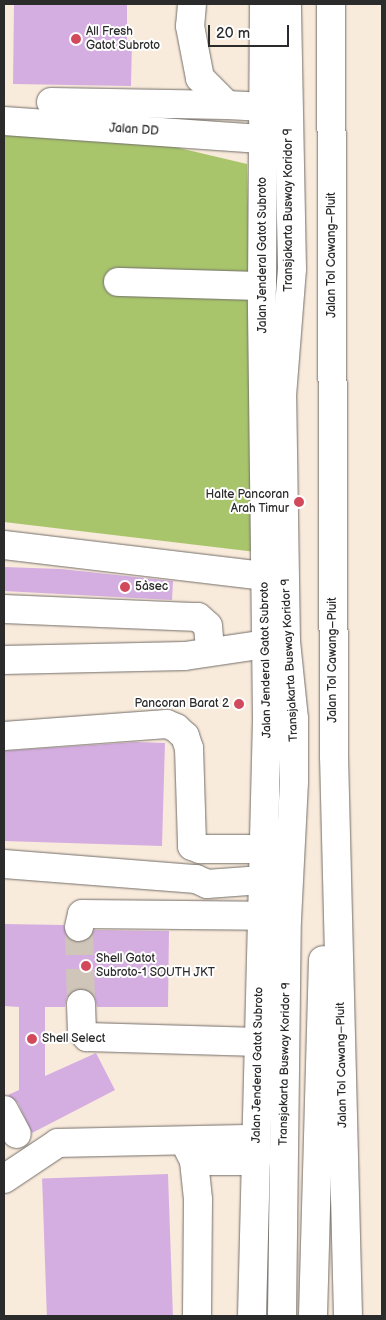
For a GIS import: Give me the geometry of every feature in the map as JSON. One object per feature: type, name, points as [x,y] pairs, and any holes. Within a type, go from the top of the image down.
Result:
[{"type":"main road","points":[[192,4],[190,26],[200,78],[228,105]]},
{"type":"main road","name":"Jalan Jenderal Gatot Subroto","points":[[252,1316],[259,1042],[260,916],[253,880],[264,849],[266,644],[262,286],[265,107],[264,4]]},
{"type":"main road","name":"Transjakarta Busway Koridor 9","points":[[282,1316],[287,920],[294,781],[294,719],[286,642],[282,396],[292,269],[287,4]]},
{"type":"main road","name":"Jalan Tol Cawang–Pluit","points":[[331,4],[334,756],[348,1316]]},
{"type":"main road","points":[[52,102],[265,107]]},
{"type":"main road","name":"Jalan DD","points":[[4,121],[264,139]]},
{"type":"main road","points":[[118,282],[262,286]]},
{"type":"main road","points":[[4,545],[265,576]]},
{"type":"main road","points":[[4,609],[198,617],[208,626],[210,651]]},
{"type":"main road","points":[[4,660],[184,656],[266,644]]},
{"type":"main road","points":[[4,736],[172,726],[185,736],[189,748],[192,846],[200,849],[264,849]]},
{"type":"main road","points":[[313,1316],[320,1016],[334,756]]},
{"type":"main road","points":[[4,864],[196,879],[220,875],[253,880]]},
{"type":"main road","points":[[79,927],[82,914],[260,916]]},
{"type":"main road","points":[[81,1004],[82,1031],[87,1037],[259,1042]]},
{"type":"main road","points":[[4,1110],[17,1134]]},
{"type":"main road","points":[[4,1179],[58,1143],[189,1151],[256,1150]]},
{"type":"main road","points":[[189,1151],[198,1200],[197,1316]]},
{"type":"green space","points":[[4,134],[175,147],[247,164],[256,552],[4,522]]},
{"type":"building","points":[[14,4],[127,4],[127,40],[132,40],[131,86],[13,84]]},
{"type":"building","points":[[4,567],[61,569],[173,581],[172,600],[4,591]]},
{"type":"building","points":[[135,742],[165,743],[162,846],[4,841],[4,751]]},
{"type":"building","name":"Shell Gatot Subroto-1 SOUTH JKT","points":[[4,924],[64,925],[68,938],[76,942],[90,938],[94,930],[169,931],[168,1007],[97,1007],[94,995],[81,988],[67,996],[65,1007],[45,1007],[45,1076],[96,1053],[115,1090],[32,1133],[18,1103],[8,1095],[19,1090],[19,1007],[4,1006]]},
{"type":"building","points":[[168,1174],[173,1316],[47,1316],[42,1178]]},
{"type":"tunnel","points":[[79,927],[81,1004]]},
{"type":"place","name":"All Fresh Gatot Subroto","points":[[76,39]]},
{"type":"place","name":"Halte Pancoran Arah Timur","points":[[299,502]]},
{"type":"place","name":"5àsec","points":[[125,587]]},
{"type":"place","name":"Pancoran Barat 2","points":[[239,704]]},
{"type":"place","name":"Shell Gatot Subroto-1 SOUTH JKT","points":[[86,966]]},
{"type":"place","name":"Shell Select","points":[[32,1039]]}]
